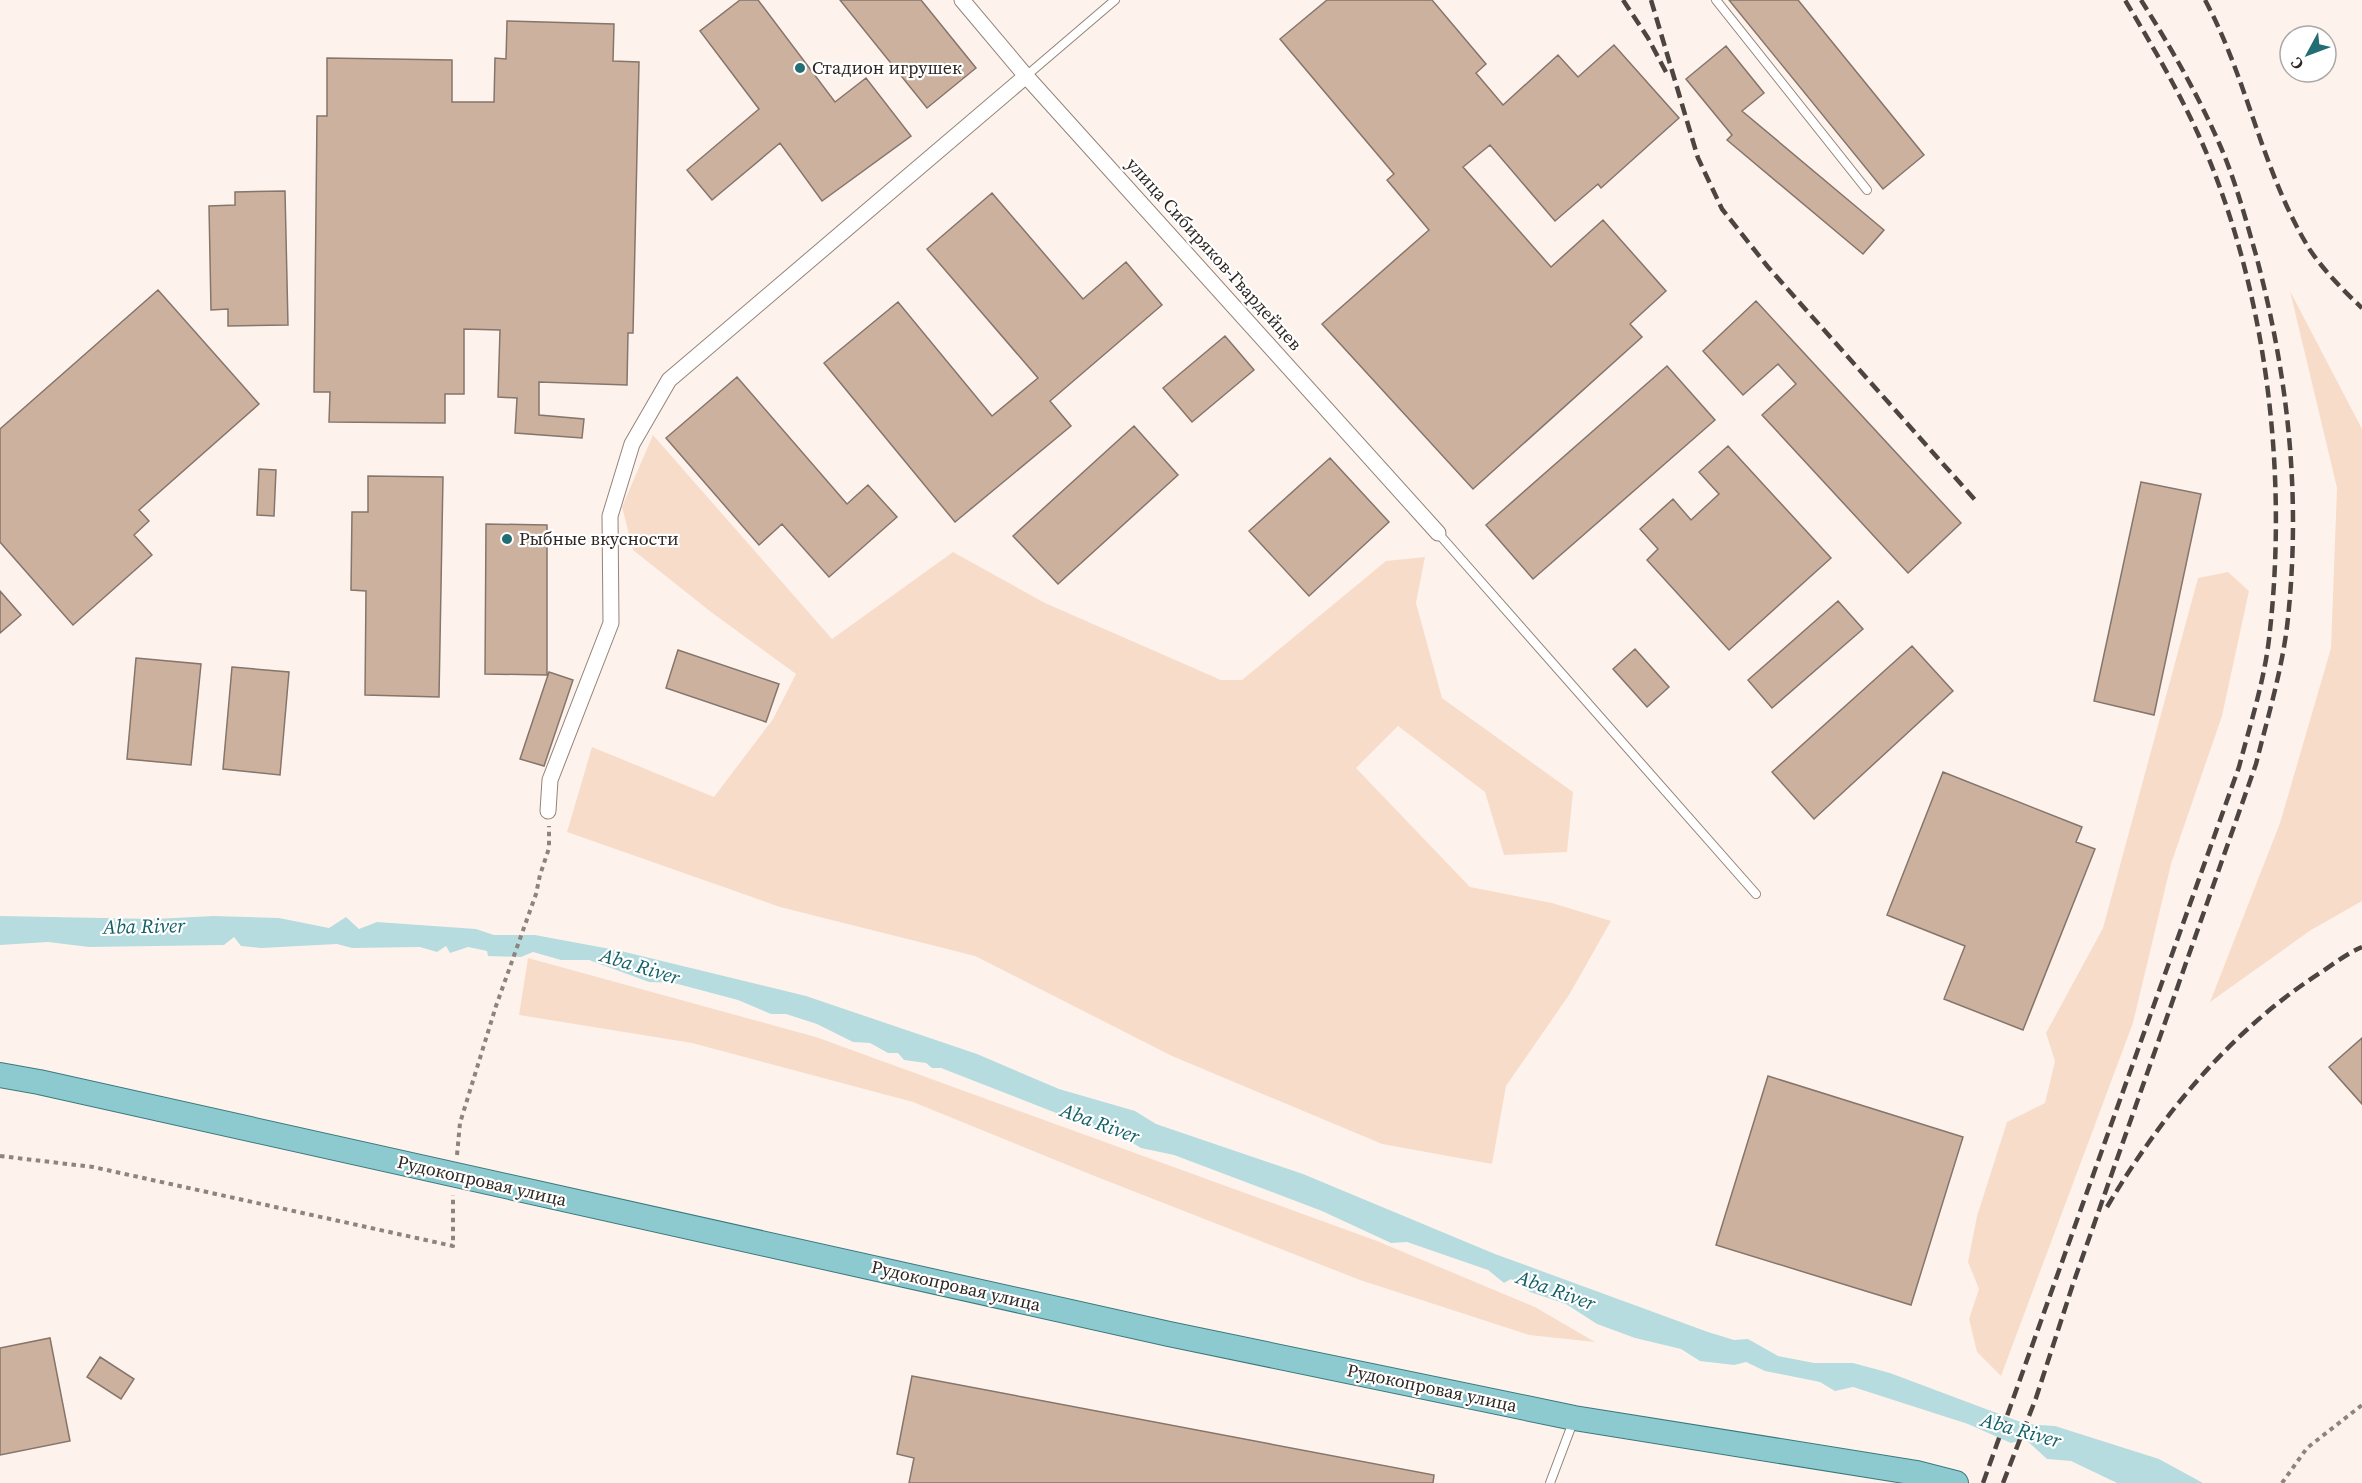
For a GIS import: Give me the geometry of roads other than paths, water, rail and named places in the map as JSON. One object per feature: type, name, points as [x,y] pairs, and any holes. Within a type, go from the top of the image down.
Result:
[{"type":"main road","name":"Рудокопровая улица","points":[[0,1075],[1169,1334],[1574,1418],[1917,1473],[1956,1483]]},
{"type":"street","name":"улица Сибиряков-Гвардейцев","points":[[962,0],[1026,76],[1438,533]]},
{"type":"street","points":[[548,811],[550,780],[611,623],[610,516],[632,444],[669,380],[1026,76]]},
{"type":"lane","points":[[1026,76],[1115,0]]},
{"type":"lane","points":[[1716,0],[1868,190]]},
{"type":"lane","points":[[1438,533],[1756,894]]},
{"type":"lane","points":[[1550,1483],[1574,1418]]},
{"type":"water","name":"Aba River","points":[[0,916],[155,919],[213,916],[279,918],[329,928],[346,917],[359,929],[377,922],[476,929],[494,935],[535,935],[621,951],[806,996],[977,1054],[1059,1089],[1135,1111],[1156,1124],[1303,1174],[1495,1254],[1708,1332],[1734,1340],[1748,1339],[1778,1356],[1814,1363],[1853,1363],[1890,1373],[2026,1424],[2055,1426],[2159,1459],[2203,1483],[2117,1483],[2071,1461],[2047,1459],[2025,1439],[2011,1443],[1968,1424],[1853,1387],[1835,1391],[1820,1382],[1765,1371],[1746,1362],[1734,1365],[1700,1361],[1681,1349],[1635,1338],[1597,1324],[1566,1304],[1530,1292],[1511,1279],[1504,1283],[1488,1270],[1407,1242],[1391,1243],[1322,1211],[1174,1155],[1141,1148],[1113,1131],[1097,1129],[941,1068],[932,1068],[926,1063],[904,1060],[898,1053],[888,1053],[870,1043],[853,1042],[817,1024],[786,1014],[771,1014],[738,1000],[674,983],[649,982],[589,960],[561,960],[533,952],[521,957],[488,956],[487,951],[468,947],[450,953],[446,946],[437,952],[420,947],[352,948],[337,944],[261,948],[241,946],[234,937],[224,945],[89,947],[48,942],[0,945]]},
{"type":"railway","points":[[1623,0],[1648,38],[1667,74]]},
{"type":"railway","points":[[1651,0],[1698,158],[1722,209],[1768,267],[1976,501]]},
{"type":"railway","points":[[1983,1483],[2239,767],[2260,687],[2269,639],[2276,523],[2274,464],[2270,405],[2250,288],[2235,232],[2207,154],[2175,87],[2125,0]]},
{"type":"railway","points":[[2003,1483],[2036,1398],[2073,1284],[2256,764],[2279,673],[2288,618],[2292,571],[2292,480],[2284,390],[2267,300],[2244,212],[2225,157],[2211,124],[2173,52],[2141,0]]},
{"type":"railway","points":[[2205,0],[2233,62],[2267,158],[2293,220],[2322,266],[2362,308]]},
{"type":"railway","points":[[2107,1207],[2151,1139],[2202,1076],[2229,1047],[2290,994],[2362,947]]},
{"type":"place","name":"Стадион игрушек","points":[[800,68]]},
{"type":"place","name":"Рыбные вкусности","points":[[507,539]]}]
